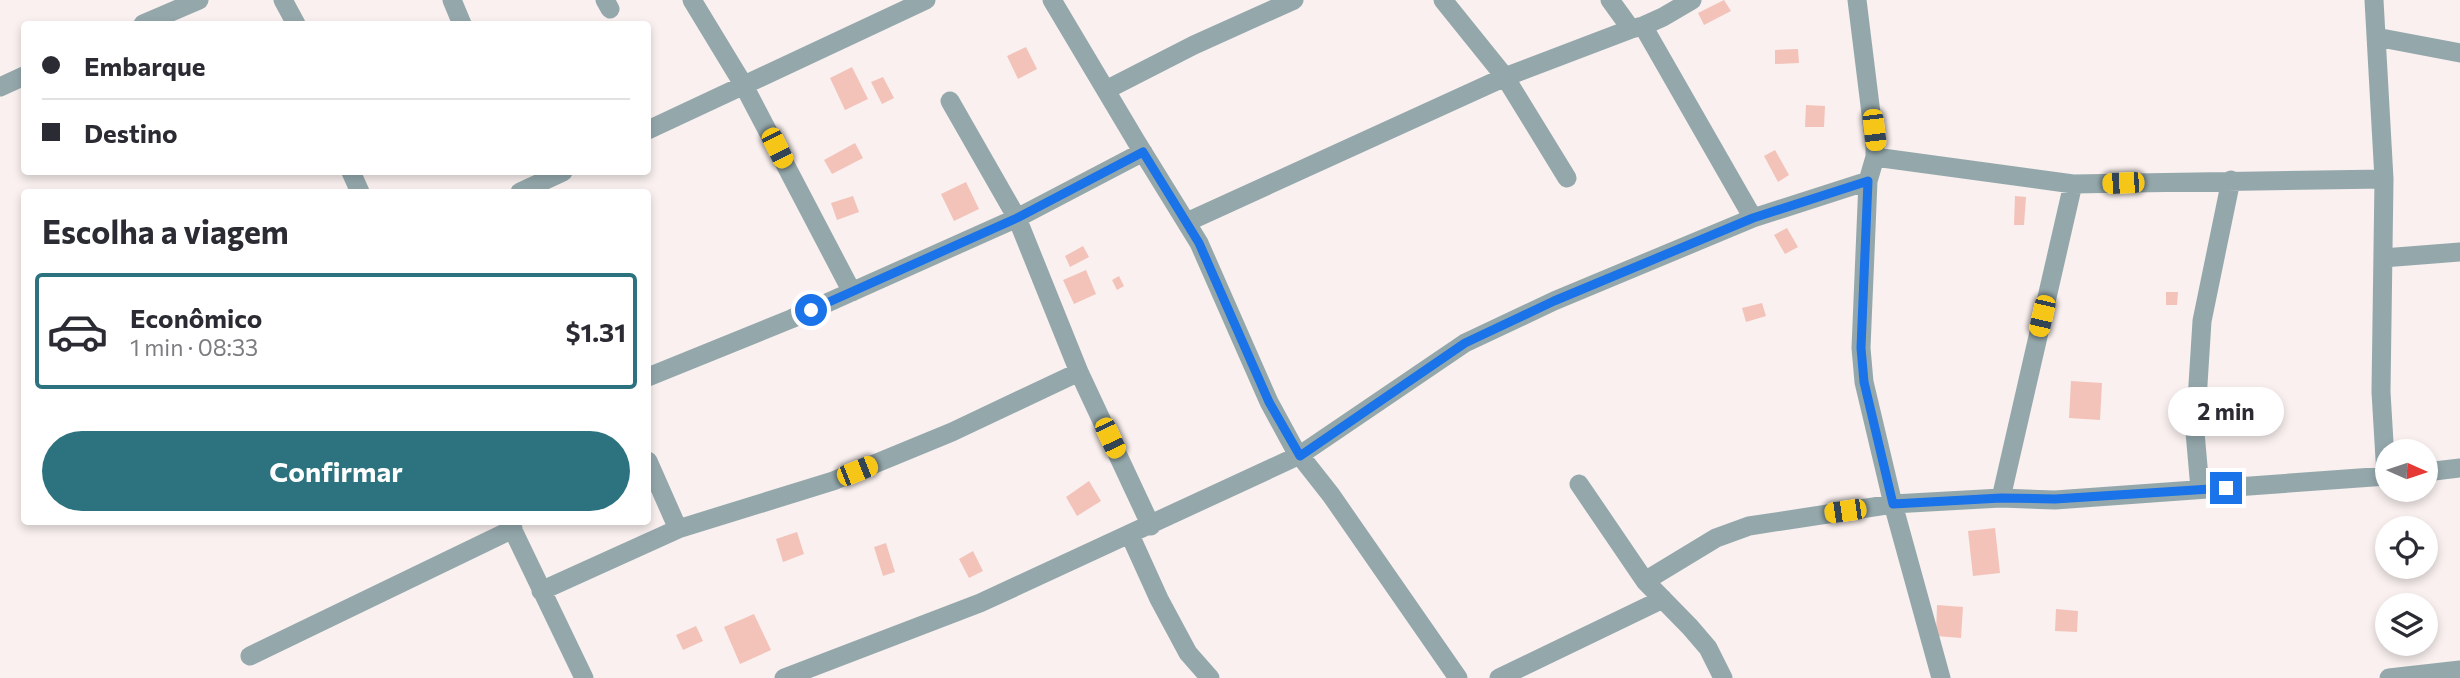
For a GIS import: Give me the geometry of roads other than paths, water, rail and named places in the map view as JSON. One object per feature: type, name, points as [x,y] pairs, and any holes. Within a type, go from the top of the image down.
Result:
[{"type":"street","points":[[150,21],[199,0]]},
{"type":"street","points":[[283,0],[294,21]]},
{"type":"street","points":[[452,0],[461,21]]},
{"type":"street","points":[[692,0],[743,84],[852,292]]},
{"type":"street","points":[[651,129],[926,0]]},
{"type":"street","points":[[1052,0],[1199,243],[1269,402],[1300,456],[1458,678]]},
{"type":"street","points":[[1106,90],[1194,45],[1294,0]]},
{"type":"street","points":[[1443,0],[1505,77],[1567,178]]},
{"type":"street","points":[[1610,0],[1637,28],[1753,218]]},
{"type":"street","points":[[1186,222],[1505,77],[1637,28],[1692,0]]},
{"type":"street","points":[[1857,0],[1875,157],[1868,181],[1861,348],[1864,382],[1893,504],[1941,678]]},
{"type":"street","points":[[2374,0],[2384,179],[2381,392],[2384,439]]},
{"type":"street","points":[[2375,37],[2460,53]]},
{"type":"street","points":[[0,87],[21,77]]},
{"type":"street","points":[[950,101],[1017,218],[1079,372],[1151,526]]},
{"type":"street","points":[[651,376],[852,292],[1017,218],[1143,152]]},
{"type":"street","points":[[1875,157],[2073,184],[2384,179]]},
{"type":"street","points":[[526,189],[557,175]]},
{"type":"street","points":[[2200,489],[2195,432],[2202,321],[2231,180]]},
{"type":"street","points":[[784,678],[980,603],[1300,456],[1465,343],[1554,301],[1753,218],[1868,181]]},
{"type":"street","points":[[2001,498],[2073,184]]},
{"type":"street","points":[[2383,258],[2460,252]]},
{"type":"street","points":[[541,591],[678,529],[833,481],[952,432],[1079,372]]},
{"type":"street","points":[[651,468],[678,529]]},
{"type":"street","points":[[2438,471],[2460,468]]},
{"type":"street","points":[[1645,581],[1716,538],[1749,526],[1893,504],[2001,498],[2055,499],[2375,477]]},
{"type":"street","points":[[1579,484],[1645,581],[1707,648],[1723,678]]},
{"type":"street","points":[[250,656],[511,525],[584,678]]},
{"type":"street","points":[[1130,535],[1159,599],[1188,653],[1210,678]]},
{"type":"street","points":[[1499,678],[1662,599]]},
{"type":"street","points":[[2389,678],[2460,670]]}]
